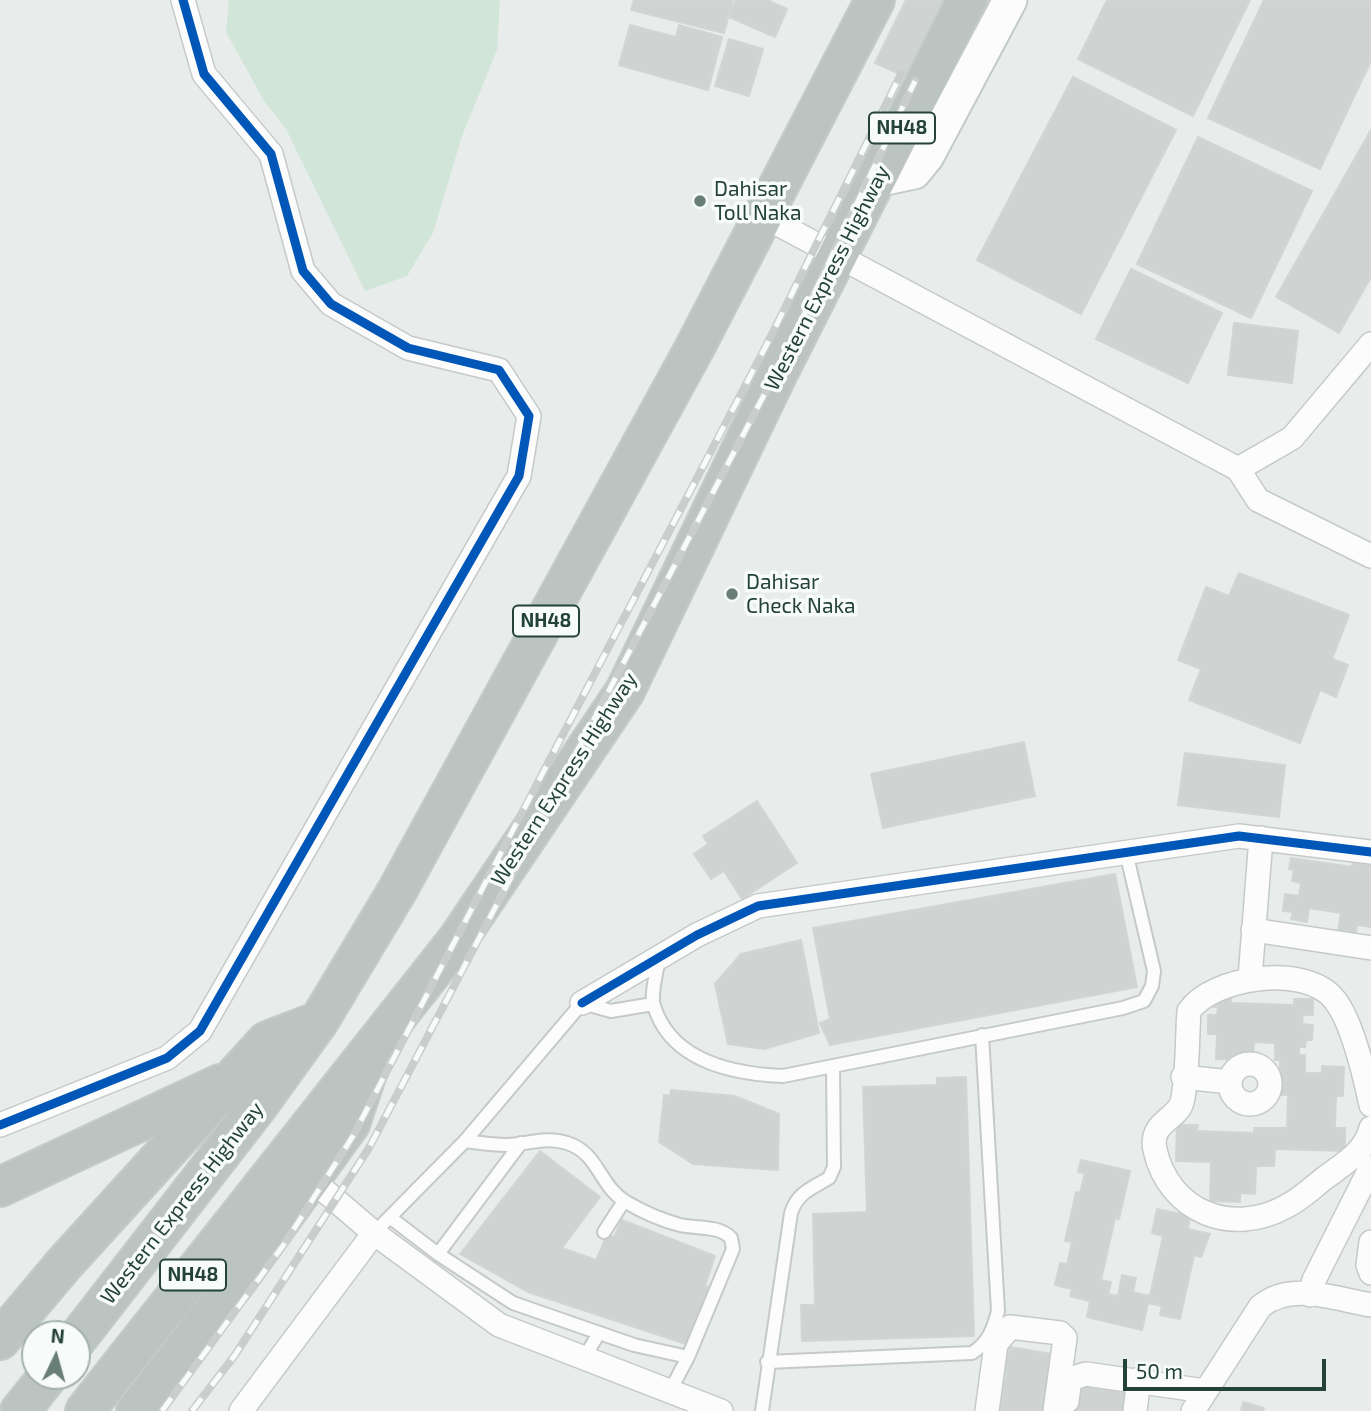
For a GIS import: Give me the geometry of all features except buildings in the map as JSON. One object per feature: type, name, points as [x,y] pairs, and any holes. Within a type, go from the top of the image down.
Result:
[{"type":"highway","name":"Western Express Highway","points":[[91,1321],[257,1107],[319,1021],[397,891],[694,349],[875,0]]},
{"type":"highway","name":"Western Express Highway","points":[[85,1411],[375,1048],[458,939],[625,691],[838,255],[967,0]]},
{"type":"highway","points":[[0,1340],[64,1264],[267,1041],[319,1021]]},
{"type":"highway","points":[[135,1411],[312,1180],[351,1124],[375,1048]]},
{"type":"highway","points":[[0,1187],[238,1075]]},
{"type":"highway","points":[[20,1411],[37,1390]]},
{"type":"street","points":[[0,1125],[167,1058],[200,1031],[519,476],[529,416],[499,370],[408,348],[331,304],[303,271],[271,154],[204,75],[183,0]]},
{"type":"street","points":[[876,180],[914,172],[927,156],[1010,0]]},
{"type":"street","points":[[763,216],[1238,469],[1258,499],[1371,556]]},
{"type":"street","points":[[1238,469],[1292,438],[1371,344]]},
{"type":"street","points":[[582,1003],[697,935],[758,906],[1239,836],[1371,852]]},
{"type":"street","points":[[1250,978],[1261,838]]},
{"type":"street","points":[[1253,930],[1371,948]]},
{"type":"street","points":[[1371,1105],[1360,1056],[1334,999],[1317,986],[1286,980],[1250,978],[1209,992],[1193,1005],[1189,1012],[1181,1104],[1155,1135],[1154,1148],[1166,1183],[1199,1212],[1247,1219],[1287,1206],[1358,1153],[1371,1128]]},
{"type":"street","points":[[1183,1077],[1230,1082]]},
{"type":"street","points":[[1310,1295],[1314,1280],[1371,1167]]},
{"type":"street","points":[[312,1180],[383,1226],[499,1325],[721,1411]]},
{"type":"street","points":[[241,1411],[383,1226]]},
{"type":"street","points":[[1371,1242],[1368,1265],[1371,1273]]},
{"type":"street","points":[[1193,1411],[1259,1307],[1272,1296],[1290,1291],[1371,1305]]},
{"type":"street","points":[[987,1411],[996,1344],[1010,1327],[1060,1333],[1065,1338],[1055,1411]]},
{"type":"street","points":[[1065,1411],[1069,1384],[1074,1376],[1096,1374],[1205,1391]]},
{"type":"street","points":[[1135,1411],[1139,1379]]},
{"type":"lane","points":[[659,958],[653,1004],[669,1035],[690,1054],[718,1065],[757,1075],[783,1076],[1143,1001],[1152,986],[1154,971],[1126,852]]},
{"type":"lane","points":[[653,1004],[611,1011],[582,1003],[465,1142],[383,1226],[438,1254],[513,1303],[634,1345],[688,1357]]},
{"type":"lane","points":[[768,1362],[972,1353],[984,1345],[993,1329],[998,1311],[982,1035]]},
{"type":"lane","points":[[761,1411],[795,1200],[805,1190],[829,1178],[834,1167],[833,1066]]},
{"type":"lane","points":[[465,1142],[521,1143],[557,1140],[587,1152],[602,1172],[608,1187],[624,1201],[655,1217],[682,1225],[720,1230],[731,1238],[733,1249],[688,1357],[670,1391]]},
{"type":"lane","points":[[438,1254],[521,1143]]},
{"type":"lane","points":[[604,1231],[624,1201]]},
{"type":"lane","points":[[584,1357],[599,1332]]},
{"type":"green space","points":[[229,0],[500,0],[497,50],[462,136],[433,233],[407,276],[365,291],[286,129],[264,101],[226,32]]},
{"type":"railway","points":[[162,1411],[285,1243],[353,1136],[766,346],[901,74]]},
{"type":"railway","points":[[192,1411],[235,1355],[369,1148],[785,355],[915,81]]},
{"type":"cycle path","points":[[0,1125],[167,1058],[200,1031],[519,476],[529,416],[499,370],[408,348],[331,304],[303,271],[271,154],[204,74],[183,0]]},
{"type":"cycle path","points":[[582,1003],[697,935],[758,906],[1239,836],[1371,852]]},
{"type":"place","name":"Dahisar Toll Naka","points":[[700,201]]},
{"type":"place","name":"Dahisar Check Naka","points":[[732,594]]}]
